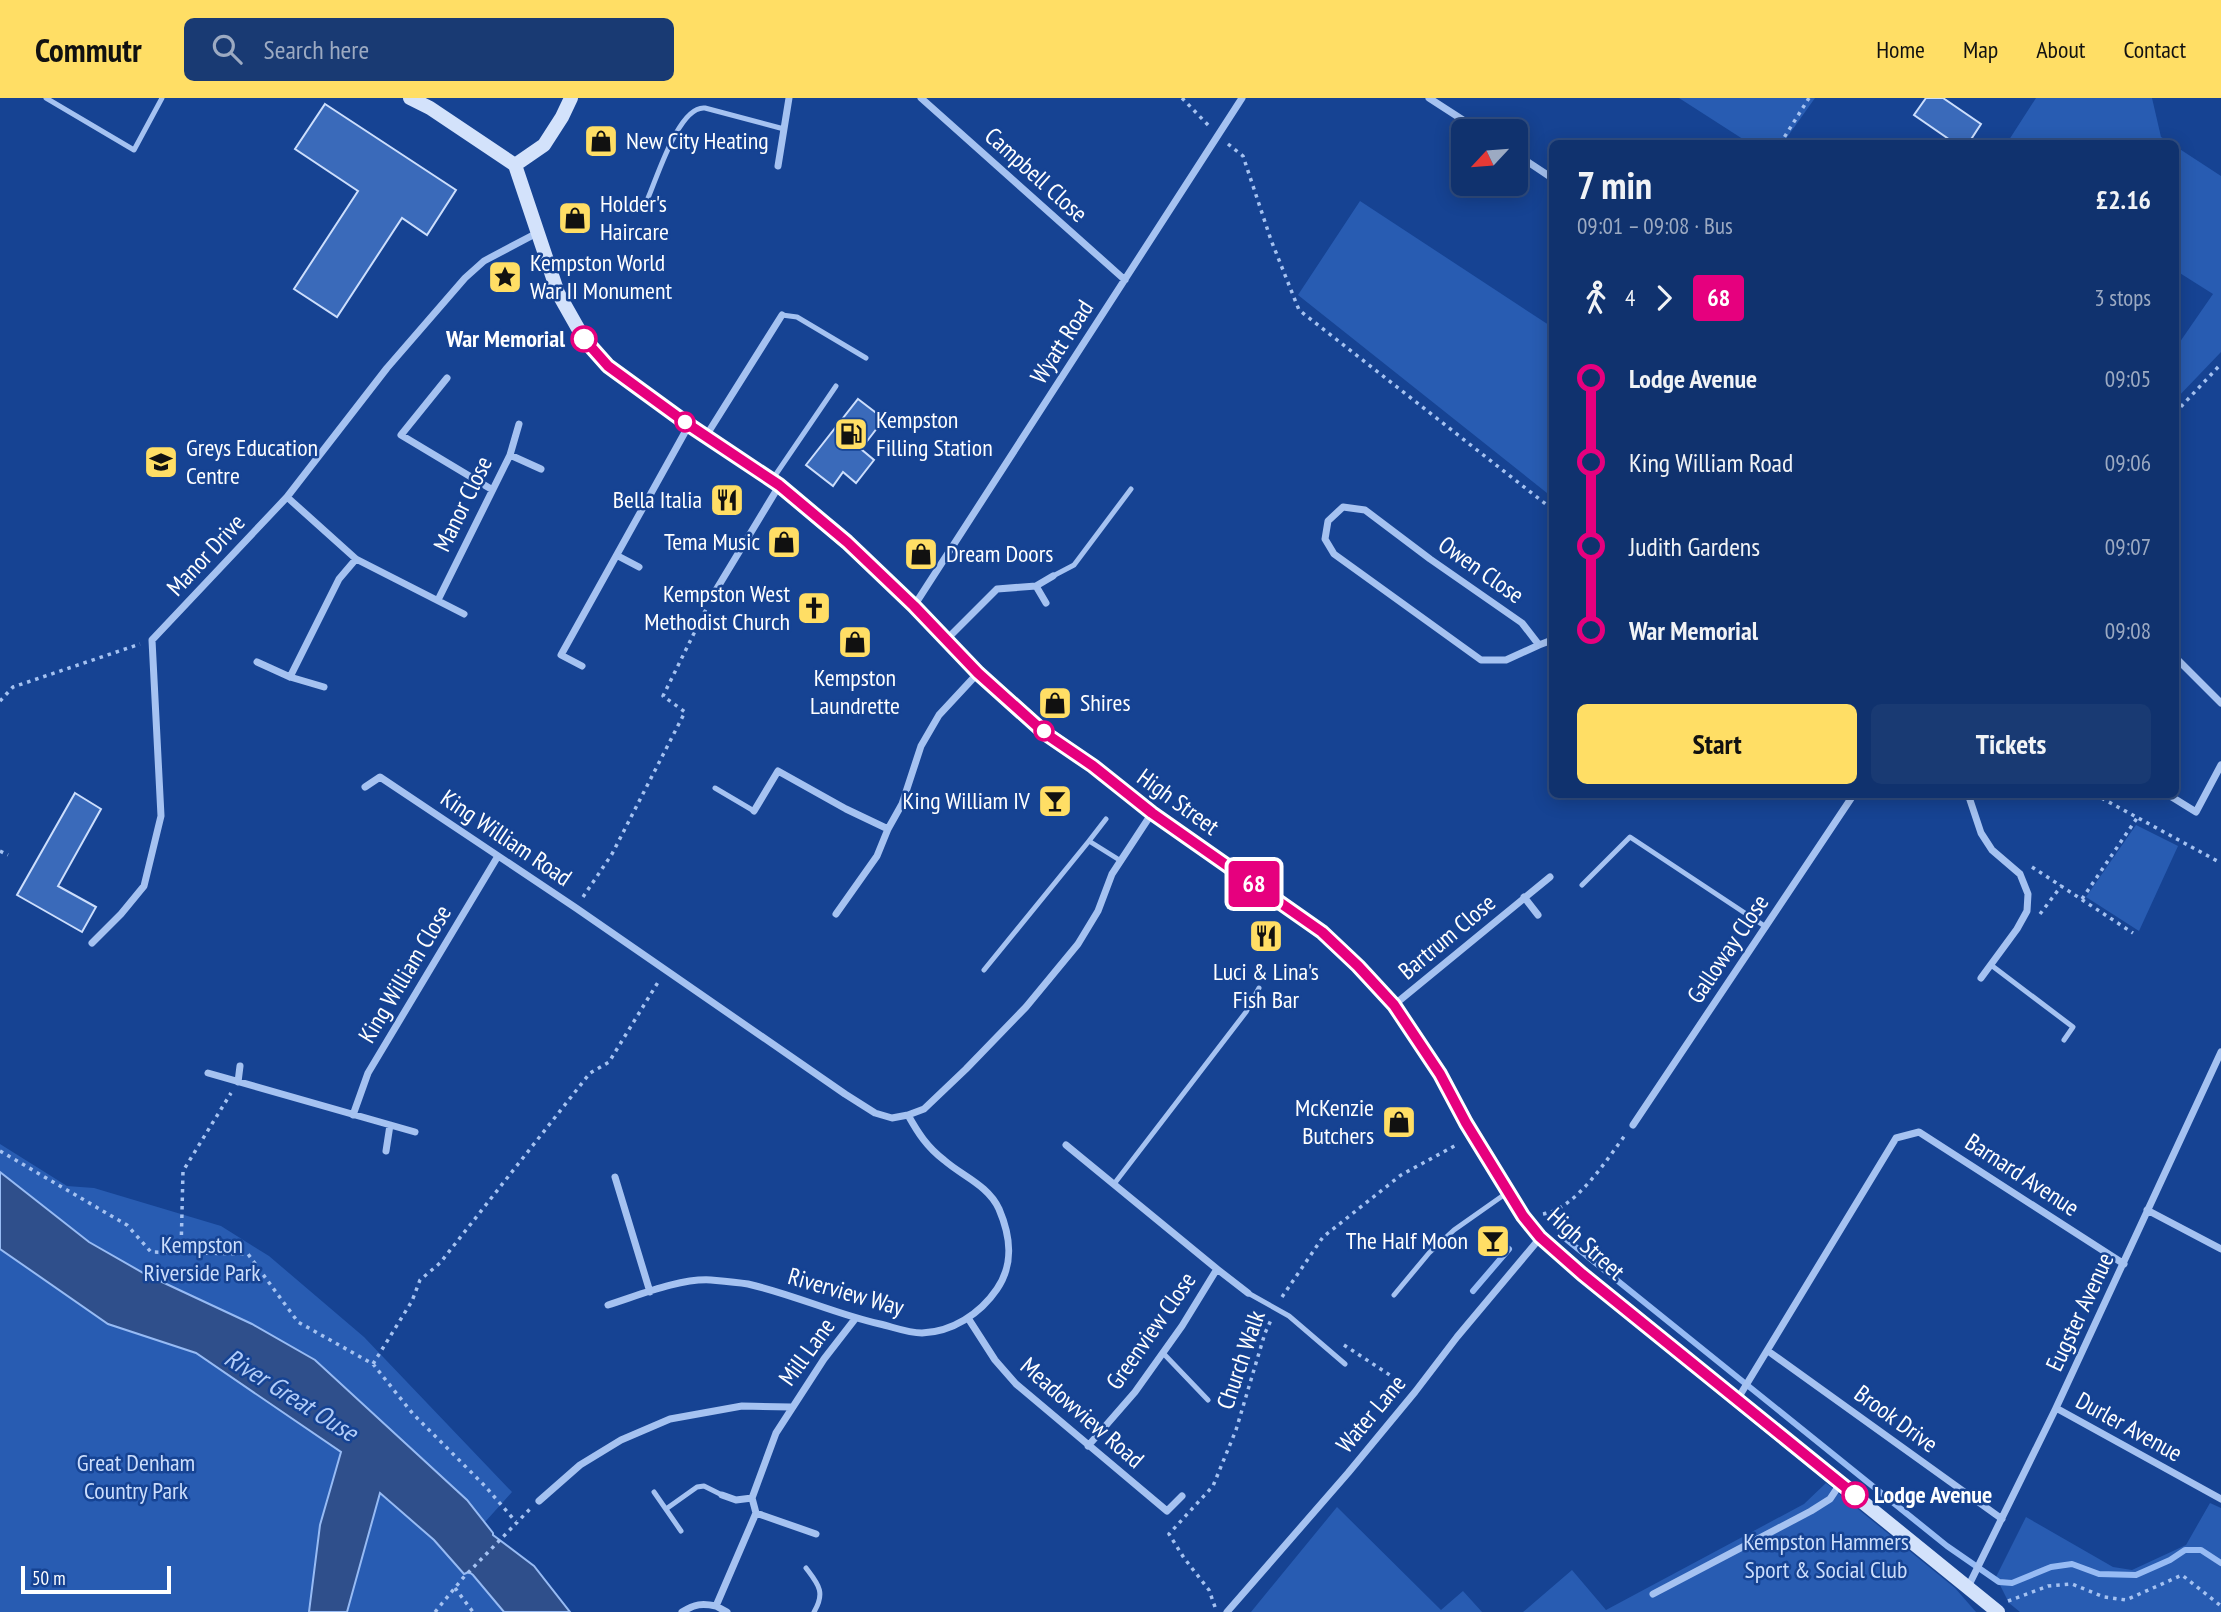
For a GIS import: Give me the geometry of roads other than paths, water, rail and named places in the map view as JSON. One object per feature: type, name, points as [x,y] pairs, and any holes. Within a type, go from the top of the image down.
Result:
[{"type":"main road","points":[[410,98],[430,108],[515,165],[544,145],[571,98]]},
{"type":"main road","name":"High Street","points":[[515,165],[558,293],[584,339],[608,366],[689,425],[776,483],[847,542],[914,606],[978,673],[1046,734],[1093,766],[1152,813],[1322,932],[1394,1005],[1440,1074],[1473,1135],[1523,1216],[1540,1237],[1582,1274],[1744,1389],[1841,1484],[1995,1609]]},
{"type":"street","points":[[778,166],[789,98]]},
{"type":"street","name":"Campbell Close","points":[[921,98],[1125,280]]},
{"type":"street","name":"Wyatt Road","points":[[914,606],[1242,98]]},
{"type":"street","points":[[1429,98],[1461,119]]},
{"type":"street","points":[[1528,162],[1549,176]]},
{"type":"street","name":"Manor Drive","points":[[92,943],[144,887],[161,816],[152,640],[287,497],[387,368],[465,278],[484,261],[537,233]]},
{"type":"street","points":[[706,436],[782,315]]},
{"type":"street","points":[[447,378],[401,435],[491,489]]},
{"type":"street","name":"Manor Close","points":[[438,600],[510,455],[519,424]]},
{"type":"street","points":[[582,666],[561,655],[689,425]]},
{"type":"street","points":[[510,455],[541,469]]},
{"type":"street","points":[[713,595],[776,483]]},
{"type":"street","points":[[287,497],[356,559],[464,614]]},
{"type":"street","name":"Owen Close","points":[[1343,507],[1365,510],[1430,559],[1522,622],[1539,645],[1506,660],[1481,660],[1334,554],[1325,540],[1328,521],[1343,507]]},
{"type":"street","points":[[618,556],[639,567]]},
{"type":"street","points":[[290,677],[339,579],[356,559]]},
{"type":"street","points":[[946,640],[998,589],[1036,586],[1053,576]]},
{"type":"street","points":[[1036,586],[1046,603]]},
{"type":"street","points":[[1539,645],[1549,640]]},
{"type":"street","points":[[257,662],[290,677],[324,687]]},
{"type":"street","points":[[2179,662],[2221,703]]},
{"type":"street","points":[[836,914],[877,856],[902,804],[921,746],[939,715],[978,673]]},
{"type":"street","points":[[2174,798],[2196,811],[2221,765]]},
{"type":"street","points":[[754,811],[778,771],[888,829]]},
{"type":"street","name":"King William Road","points":[[365,788],[380,777],[875,1113],[892,1118],[908,1115]]},
{"type":"street","name":"Galloway Close","points":[[1633,1125],[1851,798]]},
{"type":"street","points":[[1969,798],[1981,834],[1992,850],[2021,874],[2028,894],[2027,911],[2017,929],[1981,978]]},
{"type":"street","points":[[908,1115],[924,1109],[1026,1007],[1078,944],[1098,911],[1112,874],[1152,813]]},
{"type":"street","name":"King William Close","points":[[353,1115],[368,1073],[498,856]]},
{"type":"street","name":"Bartrum Close","points":[[1394,1005],[1550,877]]},
{"type":"street","name":"Bartrum Close","points":[[1524,897],[1538,915]]},
{"type":"street","name":"Eugster Avenue","points":[[1968,1587],[2056,1408],[2221,1052]]},
{"type":"street","points":[[238,1082],[240,1066]]},
{"type":"street","points":[[208,1073],[415,1132]]},
{"type":"street","name":"Riverview Way","points":[[608,1305],[674,1285],[706,1280],[747,1284],[855,1319],[920,1333],[944,1330],[968,1318],[990,1299],[1005,1277],[1010,1253],[1007,1229],[997,1205],[975,1181],[944,1161],[922,1140],[908,1115]]},
{"type":"street","points":[[386,1151],[390,1125]]},
{"type":"street","name":"Barnard Avenue","points":[[1768,1351],[1896,1138],[1919,1132],[2124,1264]]},
{"type":"street","name":"Greenview Close","points":[[1066,1145],[1248,1293]]},
{"type":"street","points":[[615,1177],[650,1292]]},
{"type":"street","points":[[2147,1210],[2221,1249]]},
{"type":"street","name":"Water Lane","points":[[1227,1612],[1415,1392],[1540,1237]]},
{"type":"street","name":"Greenview Close","points":[[1088,1446],[1135,1392],[1182,1326],[1217,1269]]},
{"type":"street","name":"Meadowview Road","points":[[968,1318],[995,1360],[1016,1384],[1088,1446],[1167,1511],[1182,1496]]},
{"type":"street","name":"Mill Lane","points":[[752,1498],[776,1433],[791,1407],[855,1319]]},
{"type":"street","points":[[1744,1389],[1768,1351]]},
{"type":"street","name":"Brook Drive","points":[[1768,1351],[2002,1519]]},
{"type":"street","points":[[539,1501],[580,1465],[600,1452],[670,1419],[742,1406],[791,1407]]},
{"type":"street","name":"Durler Avenue","points":[[2056,1408],[2221,1499]]},
{"type":"street","points":[[1653,1594],[1811,1511],[1829,1499],[1841,1484]]},
{"type":"street","points":[[716,1606],[756,1513],[752,1498],[736,1500],[722,1495]]},
{"type":"street","points":[[756,1513],[816,1534]]},
{"type":"street","points":[[682,1612],[702,1603],[727,1612]]},
{"type":"lane","points":[[46,98],[134,150],[162,98]]},
{"type":"lane","points":[[648,198],[674,136],[695,108],[705,108],[784,129]]},
{"type":"lane","points":[[782,315],[797,317],[866,358]]},
{"type":"lane","points":[[776,483],[836,386]]},
{"type":"lane","points":[[1053,576],[1074,565],[1131,489]]},
{"type":"lane","points":[[715,788],[754,811]]},
{"type":"lane","points":[[984,970],[1106,819]]},
{"type":"lane","points":[[1582,885],[1630,837],[1766,927]]},
{"type":"lane","points":[[1089,841],[1121,861]]},
{"type":"lane","points":[[1991,965],[2073,1027],[2064,1040]]},
{"type":"lane","points":[[1114,1184],[1246,1012],[1259,988]]},
{"type":"lane","points":[[1394,1295],[1429,1253],[1508,1192]]},
{"type":"lane","points":[[1248,1293],[1289,1316],[1345,1364]]},
{"type":"lane","points":[[1163,1353],[1208,1400]]},
{"type":"lane","points":[[666,1509],[697,1487],[704,1486],[722,1495]]},
{"type":"lane","points":[[654,1492],[681,1531]]},
{"type":"lane","points":[[806,1567],[819,1586],[820,1601],[814,1612]]},
{"type":"water","name":"River Great Ouse","points":[[0,1172],[89,1242],[145,1274],[252,1324],[315,1360],[467,1500],[493,1535],[534,1566],[570,1612],[504,1612],[473,1575],[469,1572],[464,1574],[434,1540],[380,1493],[347,1612],[309,1612],[320,1525],[341,1452],[196,1353],[108,1324],[0,1249]]},
{"type":"waterway","points":[[1567,1240],[1947,1546],[1999,1582],[2012,1583],[2051,1567],[2072,1564],[2099,1574],[2136,1575],[2185,1550],[2201,1550],[2221,1563]]},
{"type":"waterway","points":[[1473,1291],[1509,1249]]},
{"type":"place","name":"New City Heating","points":[[601,141]]},
{"type":"place","name":"Holder's Haircare","points":[[575,218]]},
{"type":"place","name":"Kempston World War II Monument","points":[[505,277]]},
{"type":"place","name":"War Memorial","points":[[584,339]]},
{"type":"place","name":"Kempston Filling Station","points":[[851,434]]},
{"type":"place","name":"Greys Education Centre","points":[[161,462]]},
{"type":"place","name":"Bella Italia","points":[[727,500]]},
{"type":"place","name":"Tema Music","points":[[784,542]]},
{"type":"place","name":"Dream Doors","points":[[921,554]]},
{"type":"place","name":"Kempston West Methodist Church","points":[[814,608]]},
{"type":"place","name":"Kempston Laundrette","points":[[855,642]]},
{"type":"place","name":"Shires","points":[[1055,703]]},
{"type":"place","name":"King William IV","points":[[1055,801]]},
{"type":"place","name":"Luci & Lina's Fish Bar","points":[[1266,936]]},
{"type":"place","name":"McKenzie Butchers","points":[[1399,1122]]},
{"type":"place","name":"The Half Moon","points":[[1493,1241]]},
{"type":"place","name":"Lodge Avenue","points":[[1855,1495]]},
{"type":"park label","name":"Kempston Riverside Park","points":[[202,1259]]},
{"type":"park label","name":"Great Denham Country Park","points":[[136,1477]]},
{"type":"park label","name":"Kempston Hammers Sport & Social Club","points":[[1826,1556]]}]
